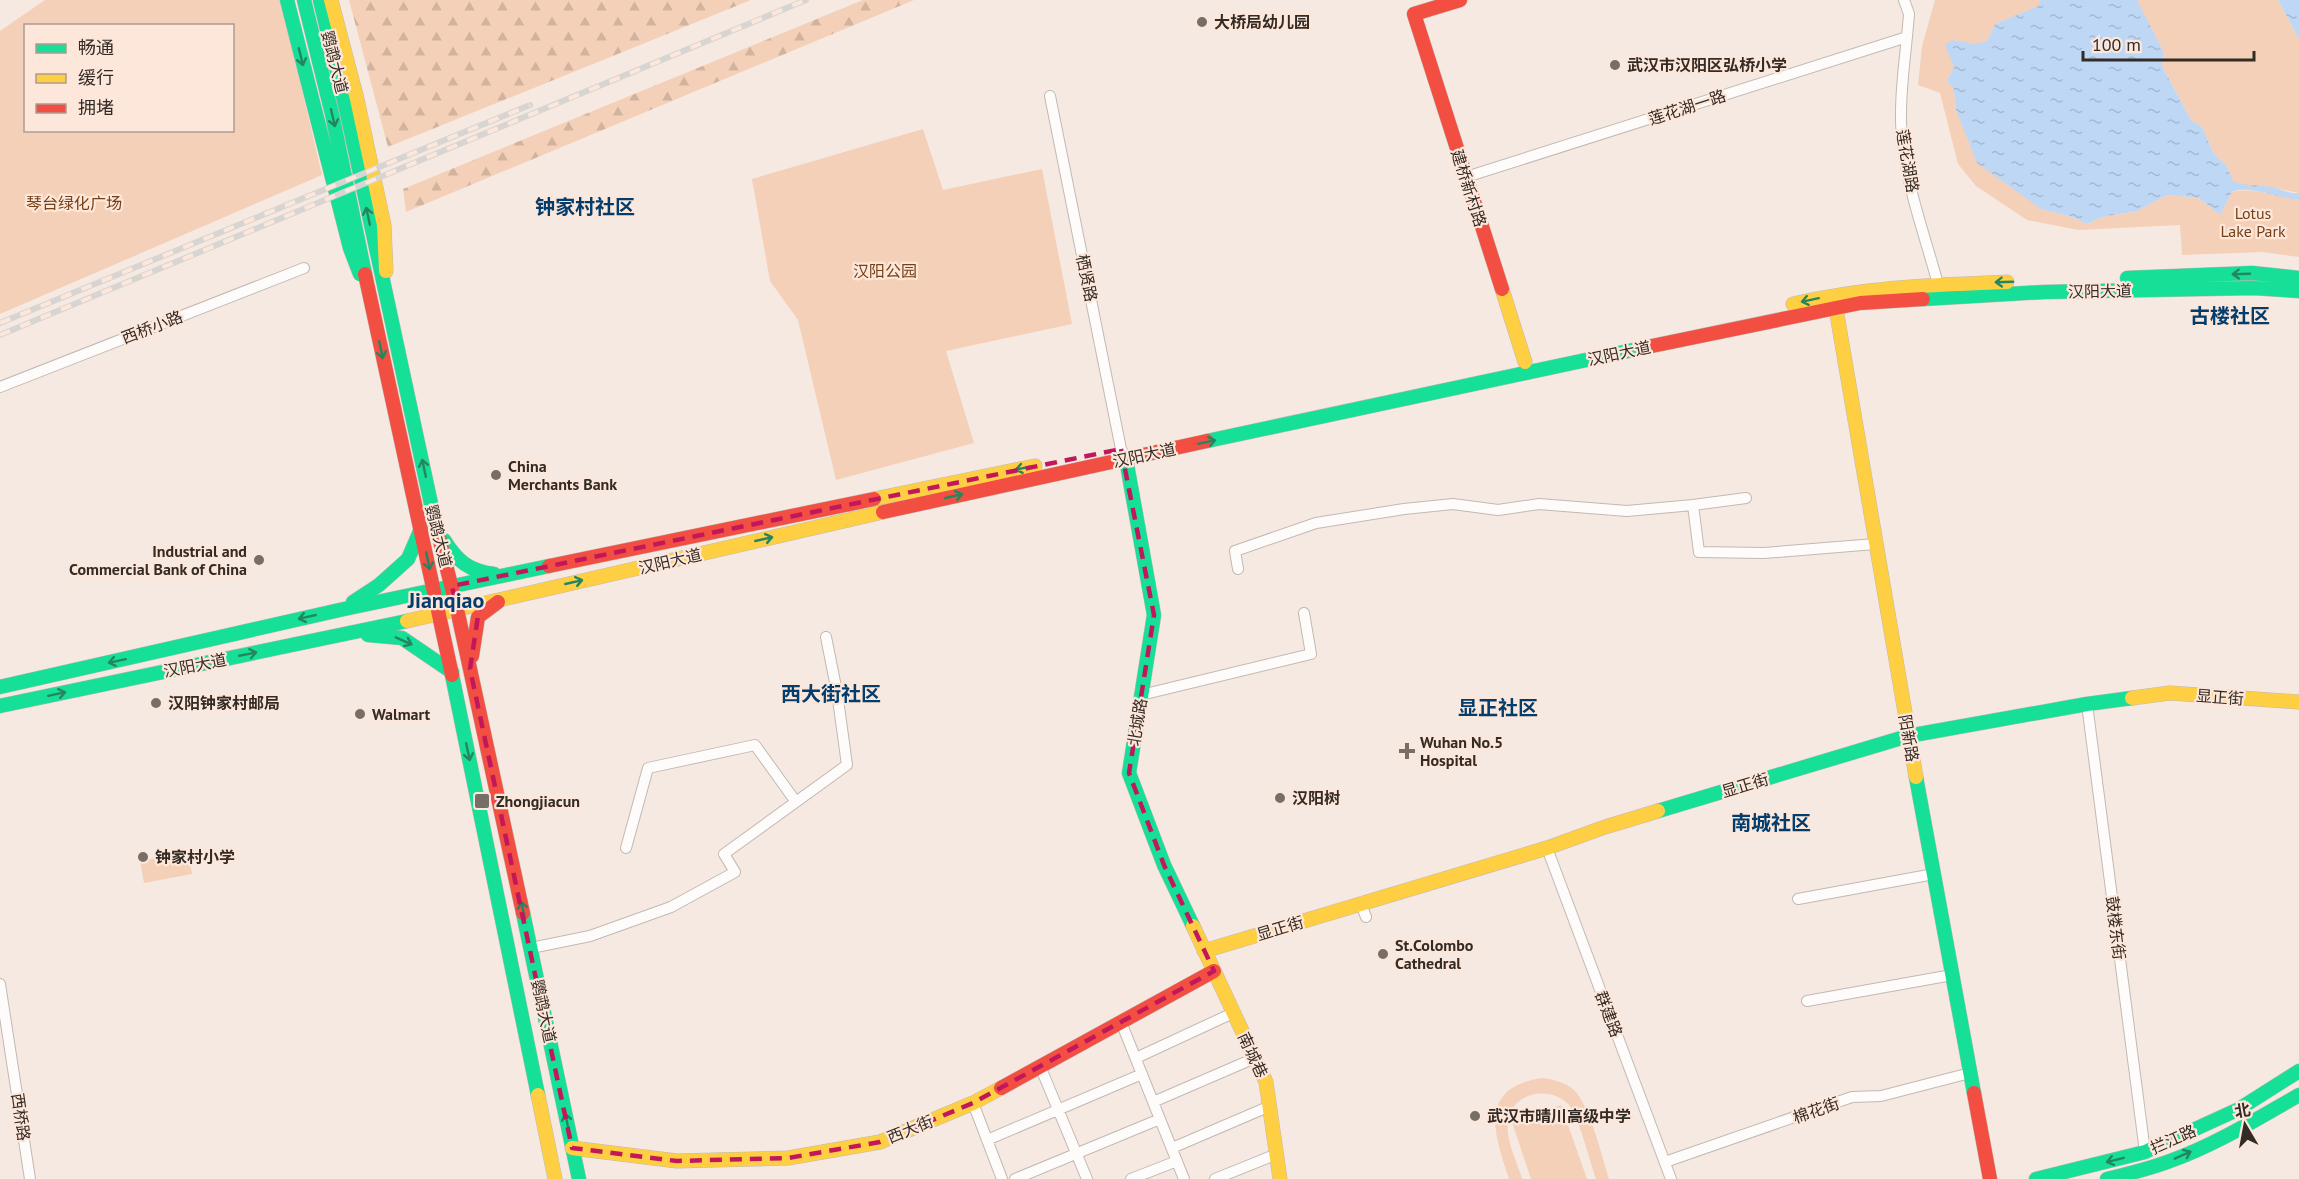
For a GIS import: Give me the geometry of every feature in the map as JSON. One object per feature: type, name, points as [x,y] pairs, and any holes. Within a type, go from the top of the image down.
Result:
[{"type":"main road","points":[[287,0],[350,248],[373,309]]},
{"type":"main road","name":"鹦鹉大道","points":[[304,0],[332,114],[452,672],[555,1179]]},
{"type":"main road","name":"鹦鹉大道","points":[[320,0],[347,113],[436,525],[452,586],[579,1179]]},
{"type":"main road","points":[[330,0],[357,99],[384,225],[388,305]]},
{"type":"main road","name":"建桥新村路","points":[[1460,0],[1414,14],[1525,362]]},
{"type":"main road","name":"汉阳大道","points":[[0,687],[452,586],[1124,454],[1902,286],[2252,273],[2299,278]]},
{"type":"main road","name":"汉阳大道","points":[[0,706],[348,634],[1525,362],[1834,302],[1860,303],[2044,292],[2254,288],[2299,291]]},
{"type":"main road","name":"阳新路","points":[[1834,302],[1908,736],[1990,1179]]},
{"type":"main road","name":"北城路","points":[[1124,454],[1154,615],[1129,773],[1164,866],[1214,971]]},
{"type":"main road","points":[[436,525],[463,566],[477,572],[511,574]]},
{"type":"main road","points":[[344,609],[379,585],[408,559],[421,529]]},
{"type":"main road","points":[[470,669],[478,617],[501,600],[517,595]]},
{"type":"main road","points":[[348,634],[402,638],[452,672]]},
{"type":"main road","name":"显正街","points":[[1204,951],[1363,910],[1605,827],[1908,736],[2087,704],[2170,693],[2299,702]]},
{"type":"main road","name":"西大街","points":[[572,1148],[677,1161],[788,1158],[880,1142],[973,1103],[1214,971]]},
{"type":"main road","name":"南城巷","points":[[1214,971],[1266,1082],[1280,1179]]},
{"type":"main road","name":"拦江路","points":[[2036,1179],[2145,1152],[2239,1109],[2299,1071]]},
{"type":"main road","name":"拦江路","points":[[2107,1179],[2154,1167],[2231,1134],[2299,1095]]},
{"type":"street","name":"莲花湖路","points":[[1904,0],[1909,14],[1902,119],[1903,147],[1938,284]]},
{"type":"street","name":"莲花湖一路","points":[[1466,177],[1907,37]]},
{"type":"street","name":"栖贤路","points":[[1050,96],[1124,454]]},
{"type":"street","name":"西桥小路","points":[[0,387],[304,268]]},
{"type":"street","points":[[1238,569],[1234,551],[1255,543],[1316,523],[1404,508],[1453,504],[1498,510],[1539,504],[1627,511],[1746,498]]},
{"type":"street","points":[[1693,505],[1700,552],[1764,554],[1875,544]]},
{"type":"street","points":[[1142,695],[1311,654],[1304,613]]},
{"type":"street","points":[[531,948],[590,936],[671,907],[735,872],[724,854],[848,765],[826,637]]},
{"type":"street","name":"鼓楼东街","points":[[2087,704],[2145,1152]]},
{"type":"street","points":[[626,848],[648,768],[755,745],[796,802]]},
{"type":"street","name":"群建路","points":[[1547,848],[1671,1179]]},
{"type":"street","points":[[1798,899],[1934,874]]},
{"type":"street","points":[[1807,1001],[1952,975]]},
{"type":"street","name":"西桥路","points":[[0,984],[4,1030],[30,1179]]},
{"type":"street","points":[[1136,1058],[1233,1012]]},
{"type":"street","points":[[1121,1022],[1184,1179]]},
{"type":"street","points":[[1153,1102],[1255,1058]]},
{"type":"street","points":[[1040,1066],[1087,1179]]},
{"type":"street","name":"棉花街","points":[[1665,1162],[1852,1098],[1881,1096],[1970,1073]]},
{"type":"street","points":[[987,1140],[1142,1074]]},
{"type":"street","points":[[973,1103],[1002,1179]]},
{"type":"street","points":[[1172,1148],[1269,1106]]},
{"type":"street","points":[[1015,1179],[1160,1119]]},
{"type":"street","points":[[1215,1179],[1277,1154]]},
{"type":"street","points":[[1131,1179],[1177,1161]]},
{"type":"highlighted area","points":[[1121,449],[1154,615],[1129,773],[1164,865],[1214,971],[973,1103],[880,1142],[788,1158],[677,1161],[572,1148],[470,669],[480,603],[457,609],[452,586]]},
{"type":"green space","name":"琴台绿化广场","points":[[45,0],[281,0],[322,175],[0,314],[0,31]]},
{"type":"green space","points":[[349,0],[751,0],[388,147]]},
{"type":"green space","points":[[863,0],[914,0],[406,212],[403,189]]},
{"type":"green space","name":"Lotus Lake Park","points":[[1935,0],[2040,0],[2039,6],[1995,24],[1987,41],[1975,45],[1952,40],[1954,68],[1947,80],[1954,90],[1956,110],[2041,209],[2069,216],[2087,224],[2102,217],[2137,211],[2167,195],[2199,198],[2220,215],[2232,192],[2266,193],[2299,200],[2299,257],[2263,252],[2182,255],[2180,225],[2079,230],[2027,220],[1976,186],[1958,164],[1940,93],[1918,85],[1922,46]]},
{"type":"green space","name":"Lotus Lake Park","points":[[2136,0],[2278,0],[2299,39],[2299,193],[2233,182],[2226,165],[2214,154],[2202,127],[2191,120],[2162,66],[2164,53]]},
{"type":"green space","name":"汉阳公园","points":[[923,129],[943,190],[1042,169],[1072,324],[946,351],[974,443],[836,480],[798,320],[770,281],[752,179]]},
{"type":"green space","points":[[188,852],[192,874],[144,883],[140,861]]},
{"type":"green space","points":[[1543,1078],[1567,1085],[1580,1097],[1595,1132],[1609,1179],[1596,1179],[1580,1129],[1569,1105],[1552,1095],[1542,1094],[1524,1098],[1511,1111],[1508,1136],[1522,1179],[1509,1179],[1496,1130],[1499,1102],[1508,1091],[1522,1083]]},
{"type":"green space","points":[[1561,1105],[1587,1179],[1531,1179],[1512,1122]]},
{"type":"water","points":[[2040,0],[2137,0],[2164,53],[2162,66],[2191,120],[2202,127],[2214,154],[2226,165],[2233,181],[2299,193],[2299,200],[2253,190],[2238,190],[2232,192],[2220,215],[2199,198],[2167,195],[2137,211],[2102,217],[2087,224],[2069,216],[2041,209],[1977,163],[1956,110],[1954,90],[1947,80],[1954,68],[1945,45],[1952,40],[1975,44],[1987,41],[1995,24],[2038,6]]},
{"type":"water","points":[[2278,0],[2299,0],[2299,39]]},
{"type":"railway","points":[[0,335],[806,0]]},
{"type":"railway","points":[[0,323],[530,105]]},
{"type":"traffic: fast","points":[[287,0],[350,248],[360,274]]},
{"type":"traffic: fast","points":[[304,0],[332,114],[365,274]]},
{"type":"traffic: fast","points":[[320,0],[347,113],[433,513]]},
{"type":"traffic: fast","points":[[2127,278],[2252,273],[2299,278]]},
{"type":"traffic: fast","points":[[1923,299],[2044,292],[2254,288],[2299,291]]},
{"type":"traffic: fast","points":[[1207,441],[1647,347]]},
{"type":"traffic: fast","points":[[1126,459],[1154,615],[1129,773],[1164,865],[1193,926]]},
{"type":"traffic: fast","points":[[353,602],[379,585],[408,559],[421,529]]},
{"type":"traffic: fast","points":[[444,540],[464,564],[485,573],[494,574]]},
{"type":"traffic: fast","points":[[0,687],[344,609],[549,566]]},
{"type":"traffic: fast","points":[[0,706],[407,621]]},
{"type":"traffic: fast","points":[[368,635],[402,638],[452,672]]},
{"type":"traffic: fast","points":[[452,675],[538,1095]]},
{"type":"traffic: fast","points":[[1658,811],[1908,736],[2132,698]]},
{"type":"traffic: fast","points":[[1916,777],[1974,1093]]},
{"type":"traffic: fast","points":[[523,913],[579,1179]]},
{"type":"traffic: fast","points":[[2036,1179],[2145,1152],[2239,1109],[2299,1071]]},
{"type":"traffic: fast","points":[[2107,1179],[2187,1155],[2236,1131],[2299,1095]]},
{"type":"traffic: slow","points":[[331,0],[357,99],[384,225],[386,271]]},
{"type":"traffic: slow","points":[[1793,304],[1873,290],[2007,282]]},
{"type":"traffic: slow","points":[[1502,289],[1525,362]]},
{"type":"traffic: slow","points":[[1834,297],[1916,777]]},
{"type":"traffic: slow","points":[[874,499],[1035,466]]},
{"type":"traffic: slow","points":[[407,621],[883,512]]},
{"type":"traffic: slow","points":[[2132,698],[2170,693],[2299,702]]},
{"type":"traffic: slow","points":[[1204,951],[1547,848],[1658,811]]},
{"type":"traffic: slow","points":[[1193,926],[1266,1082],[1280,1179]]},
{"type":"traffic: slow","points":[[572,1148],[677,1161],[788,1158],[880,1142],[973,1103],[1001,1088]]},
{"type":"traffic: slow","points":[[538,1095],[555,1179]]},
{"type":"traffic: jam","points":[[1460,0],[1414,14],[1502,289]]},
{"type":"traffic: jam","points":[[365,274],[452,675]]},
{"type":"traffic: jam","points":[[1647,347],[1860,303],[1923,299]]},
{"type":"traffic: jam","points":[[883,512],[1207,441]]},
{"type":"traffic: jam","points":[[549,566],[874,499]]},
{"type":"traffic: jam","points":[[433,513],[457,609],[523,913]]},
{"type":"traffic: jam","points":[[472,656],[478,617],[498,602]]},
{"type":"traffic: jam","points":[[1001,1088],[1214,971]]},
{"type":"traffic: jam","points":[[1974,1093],[1990,1179]]},
{"type":"place","name":"大桥局幼儿园","points":[[1202,22]]},
{"type":"place","name":"武汉市汉阳区弘桥小学","points":[[1615,65]]},
{"type":"place","name":"China Merchants Bank","points":[[496,475]]},
{"type":"place","name":"Industrial and Commercial Bank of China","points":[[259,560]]},
{"type":"place","name":"汉阳钟家村邮局","points":[[156,703]]},
{"type":"place","name":"Walmart","points":[[360,714]]},
{"type":"place","name":"Wuhan No.5 Hospital","points":[[1407,751]]},
{"type":"place","name":"汉阳树","points":[[1280,798]]},
{"type":"place","name":"Zhongjiacun","points":[[482,801]]},
{"type":"place","name":"钟家村小学","points":[[143,857]]},
{"type":"place","name":"St.Colombo Cathedral","points":[[1383,954]]},
{"type":"place","name":"武汉市晴川高级中学","points":[[1475,1116]]},
{"type":"district","name":"钟家村社区","points":[[585,207]]},
{"type":"district","name":"古楼社区","points":[[2230,316]]},
{"type":"district","name":"Jianqiao","points":[[446,600]]},
{"type":"district","name":"西大街社区","points":[[831,694]]},
{"type":"district","name":"显正社区","points":[[1498,708]]},
{"type":"district","name":"南城社区","points":[[1771,823]]}]
